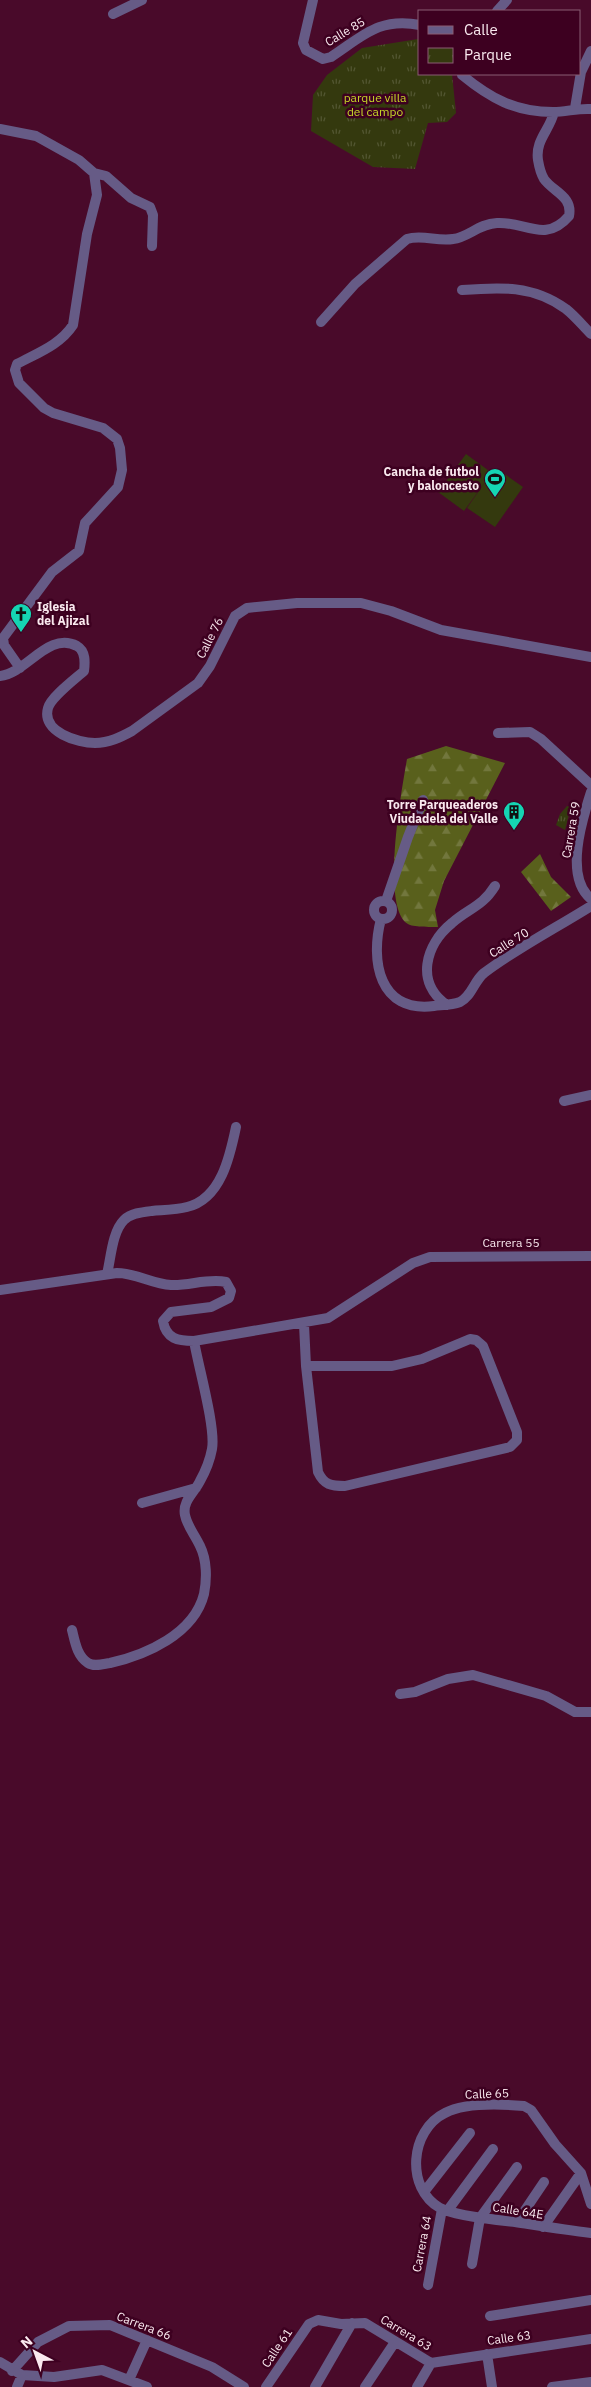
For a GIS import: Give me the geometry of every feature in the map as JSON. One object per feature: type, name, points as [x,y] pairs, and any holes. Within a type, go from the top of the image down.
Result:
[{"type":"street","points":[[113,14],[142,0]]},
{"type":"street","name":"Calle 85","points":[[314,0],[304,44],[306,50],[323,59],[331,57],[381,25],[392,22],[418,25]]},
{"type":"street","points":[[498,10],[507,0]]},
{"type":"street","points":[[575,108],[582,72],[591,51]]},
{"type":"street","points":[[462,75],[485,93],[505,105],[520,110],[554,112],[575,108],[591,109]]},
{"type":"street","points":[[321,322],[355,284],[407,239],[417,236],[434,240],[456,239],[478,227],[497,223],[542,231],[559,226],[564,222],[568,216],[568,204],[559,191],[544,179],[538,160],[540,140],[551,122],[554,112]]},
{"type":"street","points":[[0,129],[36,136],[79,160],[94,173],[106,176],[131,198],[152,209],[152,246]]},
{"type":"street","points":[[0,676],[20,668],[4,645],[3,638],[52,572],[80,551],[85,523],[118,487],[122,470],[120,448],[111,432],[44,408],[19,383],[15,370],[17,364],[33,358],[65,336],[73,325],[87,234],[97,196],[94,173]]},
{"type":"street","points":[[462,290],[503,286],[532,292],[566,309],[591,334]]},
{"type":"street","name":"Calle 76","points":[[20,668],[54,645],[70,643],[80,648],[83,655],[84,671],[54,700],[48,708],[48,718],[58,732],[68,738],[79,742],[96,744],[121,737],[132,731],[198,683],[210,666],[235,616],[247,608],[297,603],[361,604],[391,611],[441,630],[591,656]]},
{"type":"street","points":[[498,733],[530,732],[591,785]]},
{"type":"street","name":"Carrera 59","points":[[591,792],[583,820],[576,870],[580,883],[591,899]]},
{"type":"street","points":[[423,800],[386,901],[392,907],[392,912],[390,916],[381,919],[377,933],[376,960],[379,973],[396,999],[406,1004],[428,1007],[447,1005]]},
{"type":"street","points":[[447,1005],[432,992],[427,977],[427,967],[434,945],[451,923],[483,902],[495,886]]},
{"type":"street","name":"Calle 70","points":[[447,1005],[461,1001],[468,996],[484,973],[591,906]]},
{"type":"street","points":[[564,1101],[591,1095]]},
{"type":"street","points":[[107,1274],[118,1229],[124,1220],[131,1215],[144,1212],[187,1208],[205,1197],[218,1181],[230,1158],[236,1127]]},
{"type":"street","name":"Carrera 55","points":[[304,1324],[328,1318],[413,1263],[430,1257],[591,1256]]},
{"type":"street","points":[[0,1290],[107,1274],[129,1273],[168,1285],[192,1285],[216,1280],[226,1282],[231,1291],[229,1298],[211,1307],[171,1312],[163,1322],[167,1334],[176,1340],[194,1341],[304,1324],[306,1366],[318,1472],[323,1481],[328,1485],[345,1486],[510,1447],[517,1440],[518,1432],[483,1346],[476,1340],[470,1340],[422,1359],[392,1366],[306,1366]]},
{"type":"street","points":[[72,1630],[80,1657],[90,1665],[99,1665],[136,1655],[166,1641],[195,1614],[203,1596],[206,1579],[201,1547],[184,1514],[186,1504],[208,1463],[213,1439],[194,1341]]},
{"type":"street","points":[[142,1503],[196,1488]]},
{"type":"street","points":[[400,1694],[415,1692],[448,1679],[472,1675],[546,1696],[576,1712],[591,1712]]},
{"type":"street","name":"Calle 65","points":[[424,2192],[418,2178],[416,2155],[423,2132],[444,2113],[461,2107],[524,2106],[531,2110],[555,2144],[586,2172]]},
{"type":"street","points":[[445,2209],[429,2199],[424,2192],[470,2133]]},
{"type":"street","name":"Carrera 64","points":[[428,2285],[445,2209],[493,2150]]},
{"type":"street","points":[[472,2264],[480,2218],[517,2168]]},
{"type":"street","points":[[586,2172],[591,2204]]},
{"type":"street","points":[[543,2227],[586,2172]]},
{"type":"street","points":[[517,2222],[544,2182]]},
{"type":"street","name":"Calle 64E","points":[[445,2209],[480,2218],[591,2233]]},
{"type":"street","points":[[490,2316],[591,2300]]},
{"type":"street","name":"Carrera 63","points":[[309,2324],[318,2320],[341,2324],[352,2322],[364,2323],[431,2363]]},
{"type":"street","points":[[315,2387],[352,2322]]},
{"type":"street","name":"Calle 61","points":[[266,2387],[309,2324]]},
{"type":"street","name":"Carrera 66","points":[[17,2387],[17,2373],[38,2342],[69,2326],[110,2325],[212,2367],[244,2387]]},
{"type":"street","name":"Calle 63","points":[[431,2363],[591,2339]]},
{"type":"street","points":[[129,2380],[147,2340]]},
{"type":"street","points":[[365,2387],[395,2342]]},
{"type":"street","points":[[487,2354],[492,2387]]},
{"type":"street","points":[[0,2362],[17,2373],[54,2377],[102,2370],[147,2387]]},
{"type":"street","points":[[417,2387],[431,2363]]},
{"type":"street","points":[[552,2387],[591,2382]]},
{"type":"green space","name":"parque villa del campo","points":[[418,39],[418,75],[452,75],[456,113],[447,122],[428,123],[415,169],[373,167],[311,131],[313,95],[327,75],[362,48]]},
{"type":"green space","points":[[466,454],[492,473],[496,468],[523,487],[495,527],[467,508],[488,478],[464,511],[438,492]]},
{"type":"green space","points":[[446,746],[505,763],[444,881],[435,910],[438,927],[413,926],[408,924],[400,914],[395,896],[394,872],[395,846],[407,759]]},
{"type":"green space","points":[[567,806],[571,807],[565,830],[556,825],[560,814]]},
{"type":"green space","points":[[540,854],[551,877],[571,897],[551,911],[521,872]]},
{"type":"place","name":"Cancha de futbol y baloncesto","points":[[495,498]]},
{"type":"place","name":"Iglesia del Ajizal","points":[[21,633]]},
{"type":"place","name":"Torre Parqueaderos Viudadela del Valle","points":[[514,831]]}]
